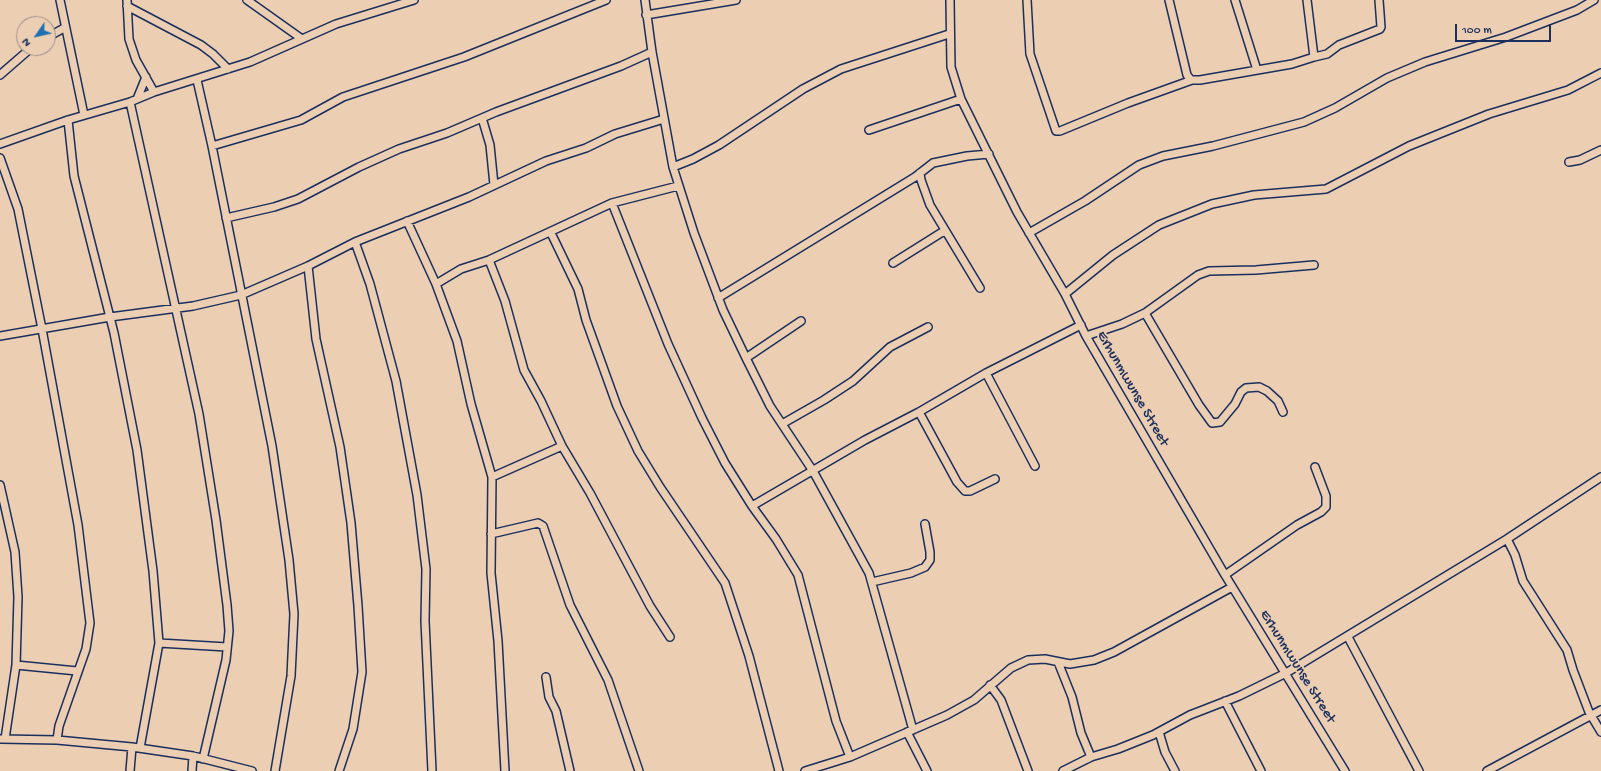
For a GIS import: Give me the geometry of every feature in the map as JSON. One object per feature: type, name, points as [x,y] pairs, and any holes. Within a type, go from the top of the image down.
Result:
[{"type":"street","points":[[60,0],[64,28],[84,115]]},
{"type":"street","points":[[247,0],[302,39]]},
{"type":"street","points":[[0,144],[68,120],[228,69],[336,24],[402,2],[414,0]]},
{"type":"street","points":[[212,146],[294,123],[343,98],[464,57],[606,0]]},
{"type":"street","points":[[645,0],[652,52],[673,167],[678,186],[718,298],[746,358],[782,424],[813,471],[856,548],[872,582],[910,731],[927,771]]},
{"type":"street","points":[[646,15],[736,0]]},
{"type":"street","name":"Erhunmwunse Street","points":[[950,0],[949,34],[951,67],[961,100],[1029,232],[1065,294],[1086,336],[1232,587],[1345,771]]},
{"type":"street","points":[[1027,0],[1030,54],[1056,131],[1060,131],[1128,103],[1192,80],[1292,64],[1327,54],[1339,44],[1380,29],[1379,0]]},
{"type":"street","points":[[1169,0],[1187,74],[1192,80]]},
{"type":"street","points":[[1235,0],[1257,70]]},
{"type":"street","points":[[1307,0],[1314,57]]},
{"type":"street","points":[[1029,232],[1085,201],[1139,166],[1163,156],[1213,146],[1304,122],[1335,108],[1387,78],[1425,62],[1506,37],[1577,10],[1594,0]]},
{"type":"street","points":[[127,3],[201,45],[213,54],[228,69]]},
{"type":"street","points":[[127,3],[129,39],[136,60],[154,92]]},
{"type":"street","points":[[56,32],[64,28]]},
{"type":"street","points":[[673,167],[693,159],[719,145],[803,89],[841,68],[949,34]]},
{"type":"street","points":[[226,218],[274,207],[298,199],[359,167],[399,149],[446,133],[621,66],[652,52]]},
{"type":"street","points":[[0,75],[22,56]]},
{"type":"street","points":[[1065,294],[1108,259],[1159,225],[1212,204],[1247,197],[1326,189],[1409,146],[1488,114],[1568,90],[1601,74]]},
{"type":"street","points":[[146,77],[134,100],[176,309],[199,414],[216,520],[227,605],[229,631],[227,647],[220,687],[203,759]]},
{"type":"street","points":[[196,80],[212,146],[272,446],[289,560],[294,614],[291,676],[275,771]]},
{"type":"street","points":[[868,130],[961,100]]},
{"type":"street","points":[[482,118],[490,146],[494,185]]},
{"type":"street","points":[[0,336],[110,316],[176,309],[241,296],[308,266],[356,242],[494,185],[546,161],[586,148],[605,137],[664,119]]},
{"type":"street","points":[[68,120],[74,176],[110,316],[137,450],[153,571],[159,644],[140,748]]},
{"type":"street","points":[[1569,162],[1580,160],[1601,150]]},
{"type":"street","points":[[718,298],[938,161],[989,154]]},
{"type":"street","points":[[0,158],[18,210],[42,329],[78,525],[90,622],[86,649],[77,671],[59,726],[56,740]]},
{"type":"street","points":[[920,173],[930,205],[944,231],[980,288]]},
{"type":"street","points":[[436,284],[461,269],[489,260],[551,233],[575,219],[612,203],[678,186]]},
{"type":"street","points":[[612,203],[668,344],[702,418],[725,463],[752,506],[776,539],[798,575],[836,721],[850,757]]},
{"type":"street","points":[[407,221],[436,284],[457,341],[471,404],[492,477],[491,573],[498,642],[505,771]]},
{"type":"street","points":[[893,263],[944,231]]},
{"type":"street","points":[[551,233],[578,289],[586,320],[617,406],[638,450],[660,487],[725,582],[748,656],[779,771]]},
{"type":"street","points":[[356,242],[370,284],[396,380],[417,495],[426,568],[425,621],[432,771]]},
{"type":"street","points":[[489,260],[505,301],[524,370],[541,401],[562,446],[590,493],[650,606],[670,637]]},
{"type":"street","points":[[1086,336],[1122,324],[1145,313],[1198,275],[1208,271],[1256,270],[1314,265]]},
{"type":"street","points":[[308,266],[316,339],[340,447],[351,523],[358,606],[362,672],[353,729],[339,771]]},
{"type":"street","points":[[1145,313],[1199,405],[1212,423],[1220,422],[1241,392],[1246,388],[1260,387],[1267,390],[1278,401],[1283,412]]},
{"type":"street","points":[[746,358],[801,321]]},
{"type":"street","points":[[752,506],[865,440],[919,412],[986,373],[1081,325]]},
{"type":"street","points":[[782,424],[824,400],[853,381],[890,346],[928,327]]},
{"type":"street","points":[[986,373],[1035,466]]},
{"type":"street","points":[[919,412],[949,468],[965,491],[970,491],[996,479]]},
{"type":"street","points":[[492,477],[562,446]]},
{"type":"street","points":[[1225,575],[1296,525],[1321,512],[1326,507],[1326,496],[1315,467]]},
{"type":"street","points":[[1063,771],[1091,757],[1118,749],[1159,732],[1190,715],[1286,674],[1507,539],[1601,477]]},
{"type":"street","points":[[0,486],[15,552],[18,597],[16,665],[3,739],[56,740],[140,748],[193,756],[252,771]]},
{"type":"street","points":[[491,534],[538,523],[543,526],[570,605],[608,680],[639,771]]},
{"type":"street","points":[[872,582],[911,573],[925,567],[930,560],[925,524]]},
{"type":"street","points":[[1507,539],[1515,554],[1523,581],[1567,650],[1572,670],[1590,715],[1601,732]]},
{"type":"street","points":[[804,771],[850,757],[947,715],[974,700],[1011,668],[1028,660],[1045,659],[1070,664],[1094,660],[1114,652],[1232,587]]},
{"type":"street","points":[[1348,637],[1419,771]]},
{"type":"street","points":[[159,644],[227,647]]},
{"type":"street","points":[[1058,662],[1072,697],[1082,733],[1091,757]]},
{"type":"street","points":[[16,665],[77,671]]},
{"type":"street","points":[[546,677],[549,697],[556,711],[570,771]]},
{"type":"street","points":[[990,685],[1001,700],[1028,771]]},
{"type":"street","points":[[1225,701],[1261,771]]},
{"type":"street","points":[[1487,771],[1601,710]]},
{"type":"street","points":[[1159,732],[1165,752],[1175,771]]},
{"type":"street","points":[[130,771],[132,747]]},
{"type":"street","points":[[192,771],[193,756]]}]
